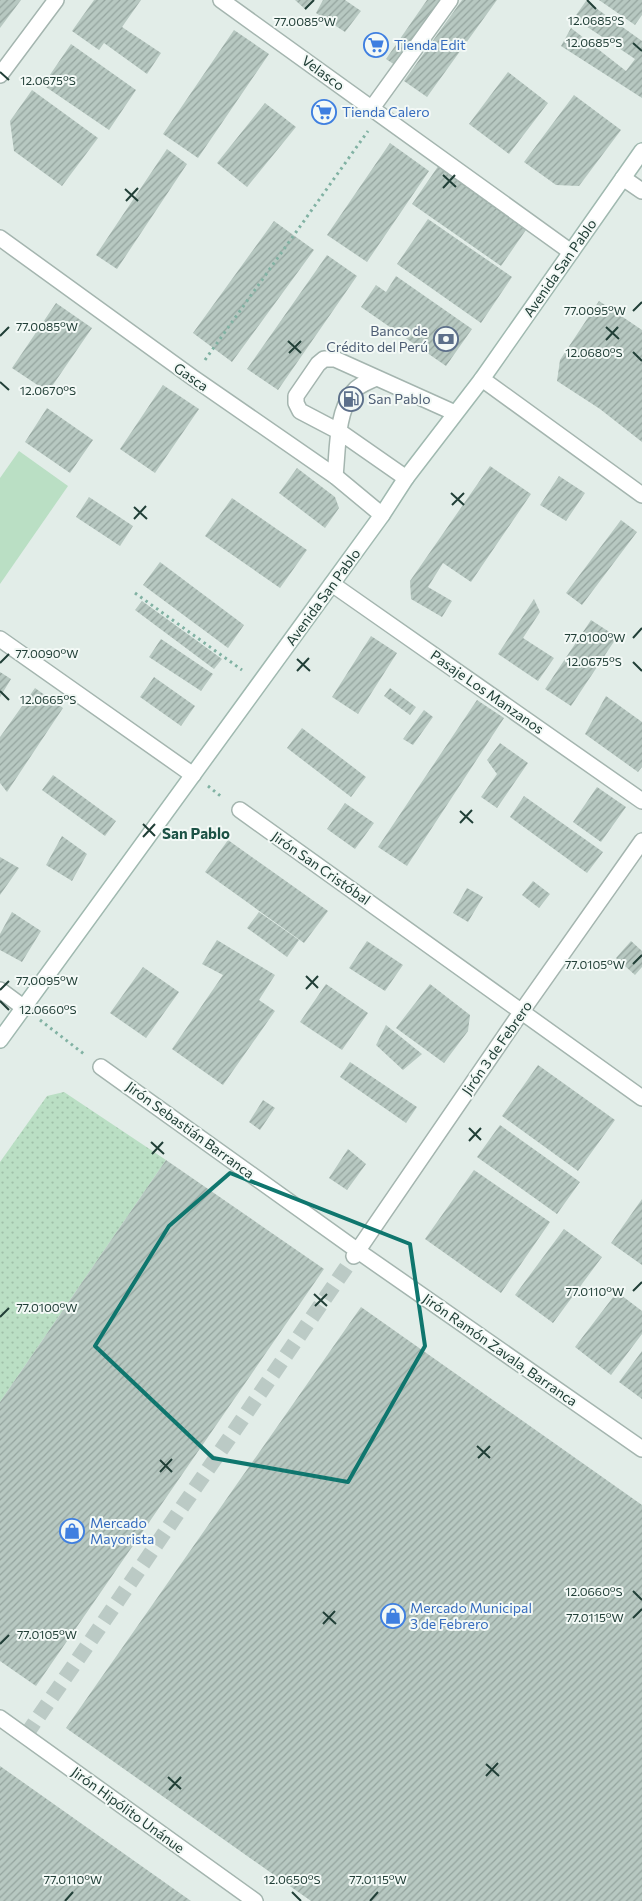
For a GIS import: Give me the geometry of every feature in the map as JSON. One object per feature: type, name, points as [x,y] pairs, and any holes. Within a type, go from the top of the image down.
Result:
[{"type":"street","points":[[0,74],[56,0]]},
{"type":"street","name":"Velasco","points":[[221,0],[571,252]]},
{"type":"street","points":[[376,111],[450,0]]},
{"type":"street","name":"Avenida San Pablo","points":[[0,1040],[382,515],[406,478],[482,379],[642,151]]},
{"type":"street","points":[[623,178],[642,191]]},
{"type":"street","name":"Gasca","points":[[0,238],[192,377],[335,476],[382,515]]},
{"type":"street","points":[[406,478],[340,432],[300,411],[296,403],[296,396],[318,364],[324,359],[335,359],[455,413]]},
{"type":"street","points":[[335,476],[343,412],[353,392],[364,383],[376,378]]},
{"type":"street","points":[[482,379],[642,495]]},
{"type":"street","name":"Pasaje Los Manzanos","points":[[332,584],[642,801]]},
{"type":"street","points":[[0,639],[193,775]]},
{"type":"street","name":"Jirón San Cristóbal","points":[[240,810],[642,1098]]},
{"type":"street","name":"Jirón 3 de Febrero","points":[[356,1253],[522,1011],[642,841]]},
{"type":"street","points":[[0,990],[23,1007]]},
{"type":"street","name":"Jirón Sebastián Barranca","points":[[101,1067],[356,1253]]},
{"type":"street","name":"Jirón Ramón Zavala, Barranca","points":[[356,1253],[642,1449]]},
{"type":"street","name":"Jirón Hipólito Unánue","points":[[0,1718],[255,1901]]},
{"type":"path","points":[[192,377],[376,111]]},
{"type":"path","points":[[135,593],[260,683]]},
{"type":"path","points":[[193,775],[240,810]]},
{"type":"path","points":[[23,1007],[101,1067]]},
{"type":"highlighted area","points":[[230,1173],[410,1244],[425,1346],[348,1482],[213,1458],[95,1346],[169,1226]]},
{"type":"green space","points":[[19,451],[68,486],[0,584],[0,478]]},
{"type":"green space","points":[[64,1092],[166,1160],[0,1402],[0,1162],[47,1096]]},
{"type":"building","points":[[0,0],[21,0],[0,28]]},
{"type":"building","points":[[94,0],[141,0],[122,27],[161,53],[147,74],[104,43],[99,50],[72,31]]},
{"type":"building","points":[[295,0],[313,0],[306,10]]},
{"type":"building","points":[[323,0],[345,0],[361,11],[345,32],[316,13]]},
{"type":"building","points":[[427,0],[445,0],[398,67],[386,59]]},
{"type":"building","points":[[462,0],[497,0],[427,97],[404,81]]},
{"type":"building","points":[[599,0],[642,0],[642,15],[635,25]]},
{"type":"building","points":[[586,1],[642,41],[642,98],[561,46],[571,28],[626,71],[635,59],[574,18]]},
{"type":"building","points":[[234,30],[269,54],[198,158],[163,134]]},
{"type":"building","points":[[71,44],[136,90],[109,130],[43,85]]},
{"type":"building","points":[[508,72],[548,103],[509,154],[469,124]]},
{"type":"building","points":[[32,90],[98,138],[62,186],[14,151],[10,121]]},
{"type":"building","points":[[574,95],[621,130],[579,186],[556,185],[524,162]]},
{"type":"building","points":[[265,103],[296,127],[247,187],[217,163]]},
{"type":"building","points":[[390,143],[429,171],[367,262],[327,235]]},
{"type":"building","points":[[167,149],[187,164],[117,269],[96,255]]},
{"type":"building","points":[[439,165],[528,227],[501,266],[412,204]]},
{"type":"building","points":[[428,219],[512,277],[481,323],[397,264]]},
{"type":"building","points":[[274,221],[314,250],[232,362],[193,333]]},
{"type":"building","points":[[327,255],[357,276],[278,390],[247,369]]},
{"type":"building","points":[[396,276],[472,329],[446,366],[361,307],[376,285],[386,292]]},
{"type":"building","points":[[599,301],[642,330],[642,442],[600,409],[557,381],[560,360]]},
{"type":"building","points":[[56,303],[92,328],[48,392],[12,368]]},
{"type":"building","points":[[163,385],[199,409],[155,473],[120,449]]},
{"type":"building","points":[[47,408],[93,440],[70,473],[25,442]]},
{"type":"building","points":[[490,466],[531,494],[471,582],[443,563],[428,587],[452,601],[442,617],[411,599],[410,581]]},
{"type":"building","points":[[297,468],[335,497],[339,508],[325,528],[279,493]]},
{"type":"building","points":[[559,476],[585,493],[566,521],[540,505]]},
{"type":"building","points":[[89,497],[133,526],[120,546],[76,517]]},
{"type":"building","points":[[232,498],[307,550],[280,588],[205,536]]},
{"type":"building","points":[[621,520],[637,532],[582,605],[566,593]]},
{"type":"building","points":[[160,562],[244,625],[228,648],[143,585]]},
{"type":"building","points":[[534,599],[540,612],[523,638],[554,658],[538,681],[498,654]]},
{"type":"building","points":[[142,601],[222,659],[214,669],[135,610]]},
{"type":"building","points":[[591,620],[617,637],[571,706],[545,689]]},
{"type":"building","points":[[371,636],[397,653],[358,714],[332,697]]},
{"type":"building","points":[[161,639],[213,674],[201,691],[149,657]]},
{"type":"building","points":[[0,672],[11,679],[0,697]]},
{"type":"building","points":[[154,677],[195,706],[181,726],[140,697]]},
{"type":"building","points":[[35,688],[63,708],[7,792],[0,783],[0,737]]},
{"type":"building","points":[[390,688],[416,707],[410,715],[384,696]]},
{"type":"building","points":[[606,696],[642,722],[642,767],[638,772],[585,734]]},
{"type":"building","points":[[477,700],[504,718],[407,866],[378,847]]},
{"type":"building","points":[[424,710],[433,717],[413,745],[403,739]]},
{"type":"building","points":[[302,728],[366,777],[351,797],[287,748]]},
{"type":"building","points":[[500,743],[528,763],[497,808],[481,797],[497,774],[487,760]]},
{"type":"building","points":[[53,775],[116,821],[105,836],[42,790]]},
{"type":"building","points":[[597,787],[626,807],[601,842],[573,822]]},
{"type":"building","points":[[524,796],[603,852],[587,873],[510,817]]},
{"type":"building","points":[[345,803],[374,823],[355,849],[327,829]]},
{"type":"building","points":[[62,836],[87,854],[72,881],[46,865]]},
{"type":"building","points":[[228,840],[328,911],[304,943],[205,872]]},
{"type":"building","points":[[0,857],[19,868],[0,895]]},
{"type":"building","points":[[533,881],[550,894],[539,908],[522,895]]},
{"type":"building","points":[[467,888],[483,897],[468,922],[453,913]]},
{"type":"building","points":[[12,912],[41,931],[22,962],[0,950],[0,934]]},
{"type":"building","points":[[259,912],[299,940],[287,957],[247,928]]},
{"type":"building","points":[[217,940],[275,975],[259,1000],[275,1011],[223,1085],[172,1049],[223,975],[202,964]]},
{"type":"building","points":[[367,941],[403,965],[385,991],[349,968]]},
{"type":"building","points":[[631,941],[642,951],[642,967],[635,975],[616,958]]},
{"type":"building","points":[[143,967],[179,992],[146,1038],[110,1013]]},
{"type":"building","points":[[326,984],[368,1013],[342,1050],[300,1022]]},
{"type":"building","points":[[430,984],[470,1015],[468,1031],[444,1063],[396,1028]]},
{"type":"building","points":[[386,1025],[422,1054],[403,1070],[376,1045]]},
{"type":"building","points":[[350,1062],[417,1107],[406,1123],[340,1077]]},
{"type":"building","points":[[538,1065],[615,1120],[578,1171],[502,1116]]},
{"type":"building","points":[[263,1100],[275,1108],[260,1130],[249,1122]]},
{"type":"building","points":[[500,1125],[580,1182],[557,1214],[477,1157]]},
{"type":"building","points":[[348,1149],[366,1164],[347,1190],[329,1178]]},
{"type":"building","name":"Mercado Mayorista","points":[[166,1160],[324,1269],[36,1686],[0,1661],[0,1402]]},
{"type":"building","points":[[474,1170],[550,1222],[501,1293],[425,1239]]},
{"type":"building","points":[[642,1199],[642,1265],[611,1243]]},
{"type":"building","points":[[564,1229],[602,1257],[553,1323],[515,1295]]},
{"type":"building","points":[[617,1292],[642,1311],[642,1334],[611,1375],[575,1347]]},
{"type":"building","name":"Mercado Municipal 3 de Febrero","points":[[361,1307],[642,1505],[642,1901],[311,1901],[66,1728]]},
{"type":"building","points":[[642,1351],[642,1399],[619,1382]]},
{"type":"building","points":[[0,1766],[191,1901],[0,1901]]},
{"type":"tunnel","points":[[26,1735],[354,1256]]},
{"type":"place","name":"Tienda Edit","points":[[376,45]]},
{"type":"place","name":"Tienda Calero","points":[[324,112]]},
{"type":"place","name":"Banco de Crédito del Perú","points":[[446,339]]},
{"type":"place","name":"San Pablo","points":[[351,399]]},
{"type":"place","name":"Mercado Mayorista","points":[[72,1531]]},
{"type":"place","name":"Mercado Municipal 3 de Febrero","points":[[393,1616]]},
{"type":"district","name":"San Pablo","points":[[196,834]]}]
